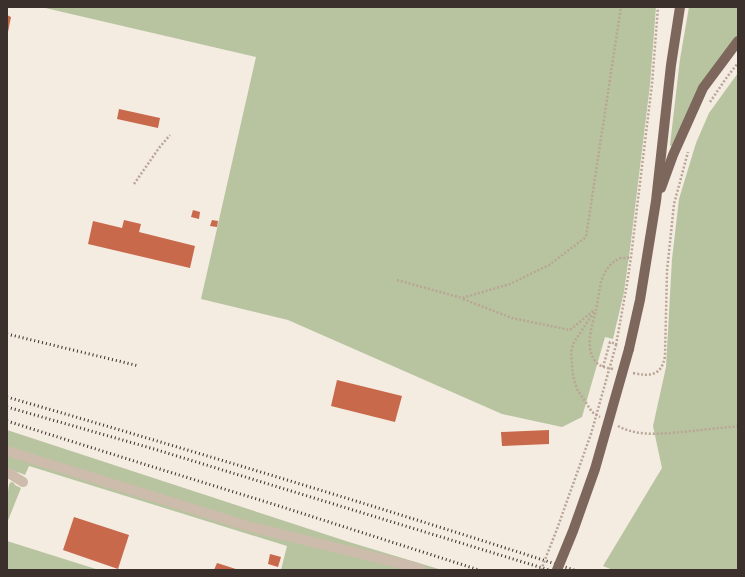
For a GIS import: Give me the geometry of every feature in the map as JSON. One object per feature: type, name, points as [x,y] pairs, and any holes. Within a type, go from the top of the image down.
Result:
[{"type":"main road","points":[[557,570],[573,531],[595,469],[629,349],[640,300],[656,201],[671,65],[680,7]]},
{"type":"main road","points":[[656,201],[703,88],[738,41]]},
{"type":"lane","points":[[7,451],[251,527],[422,570]]},
{"type":"lane","points":[[7,472],[23,482]]},
{"type":"path","points":[[462,298],[510,284],[549,266],[586,237],[621,7]]},
{"type":"path","points":[[541,570],[591,434],[616,344],[627,284],[652,84],[658,7]]},
{"type":"path","points":[[707,107],[738,63]]},
{"type":"path","points":[[134,184],[170,135]]},
{"type":"path","points":[[640,374],[652,374],[657,372],[664,363],[667,271],[674,204],[688,152]]},
{"type":"path","points":[[616,344],[610,342],[603,367],[595,360],[592,354],[590,341],[591,332],[604,274],[612,264],[621,258],[630,257]]},
{"type":"path","points":[[397,280],[462,298],[512,318],[570,330],[596,309]]},
{"type":"path","points":[[592,412],[577,389],[573,376],[571,352],[573,344],[596,309]]},
{"type":"path","points":[[626,430],[644,434],[665,434],[738,426]]},
{"type":"green space","points":[[41,7],[656,7],[650,85],[624,292],[613,339],[605,337],[582,417],[562,427],[502,414],[288,320],[201,299],[256,57]]},
{"type":"green space","points":[[689,7],[738,7],[738,36],[701,83],[673,149],[670,145],[680,59]]},
{"type":"green space","points":[[738,73],[738,570],[613,570],[603,566],[662,468],[653,426],[666,367],[672,259],[679,199],[696,143],[709,113]]},
{"type":"green space","points":[[7,430],[349,542],[442,570],[429,570],[416,565],[251,524],[7,448]]},
{"type":"green space","points":[[7,454],[415,570],[281,570],[287,546],[29,466],[25,475],[7,467]]},
{"type":"green space","points":[[12,482],[21,488],[7,523],[8,490],[10,483]]},
{"type":"green space","points":[[7,541],[99,570],[7,570]]},
{"type":"building","points":[[7,15],[11,17],[8,32],[7,32]]},
{"type":"building","points":[[119,109],[160,118],[158,128],[117,119]]},
{"type":"building","points":[[193,210],[200,212],[199,219],[191,217]]},
{"type":"building","points":[[124,220],[141,224],[139,232],[195,246],[190,268],[88,244],[93,221],[122,228]]},
{"type":"building","points":[[212,220],[218,221],[217,227],[210,226]]},
{"type":"building","points":[[337,380],[402,396],[395,422],[331,406]]},
{"type":"building","points":[[549,430],[549,444],[502,446],[501,432]]},
{"type":"building","points":[[74,517],[129,535],[118,569],[63,550]]},
{"type":"building","points":[[270,554],[281,557],[278,567],[268,564]]},
{"type":"building","points":[[217,563],[239,570],[214,570]]},
{"type":"railway","points":[[7,334],[139,366]]},
{"type":"railway","points":[[7,397],[291,481],[574,570]]},
{"type":"railway","points":[[7,407],[154,449],[549,570]]},
{"type":"railway","points":[[7,421],[479,570]]}]
